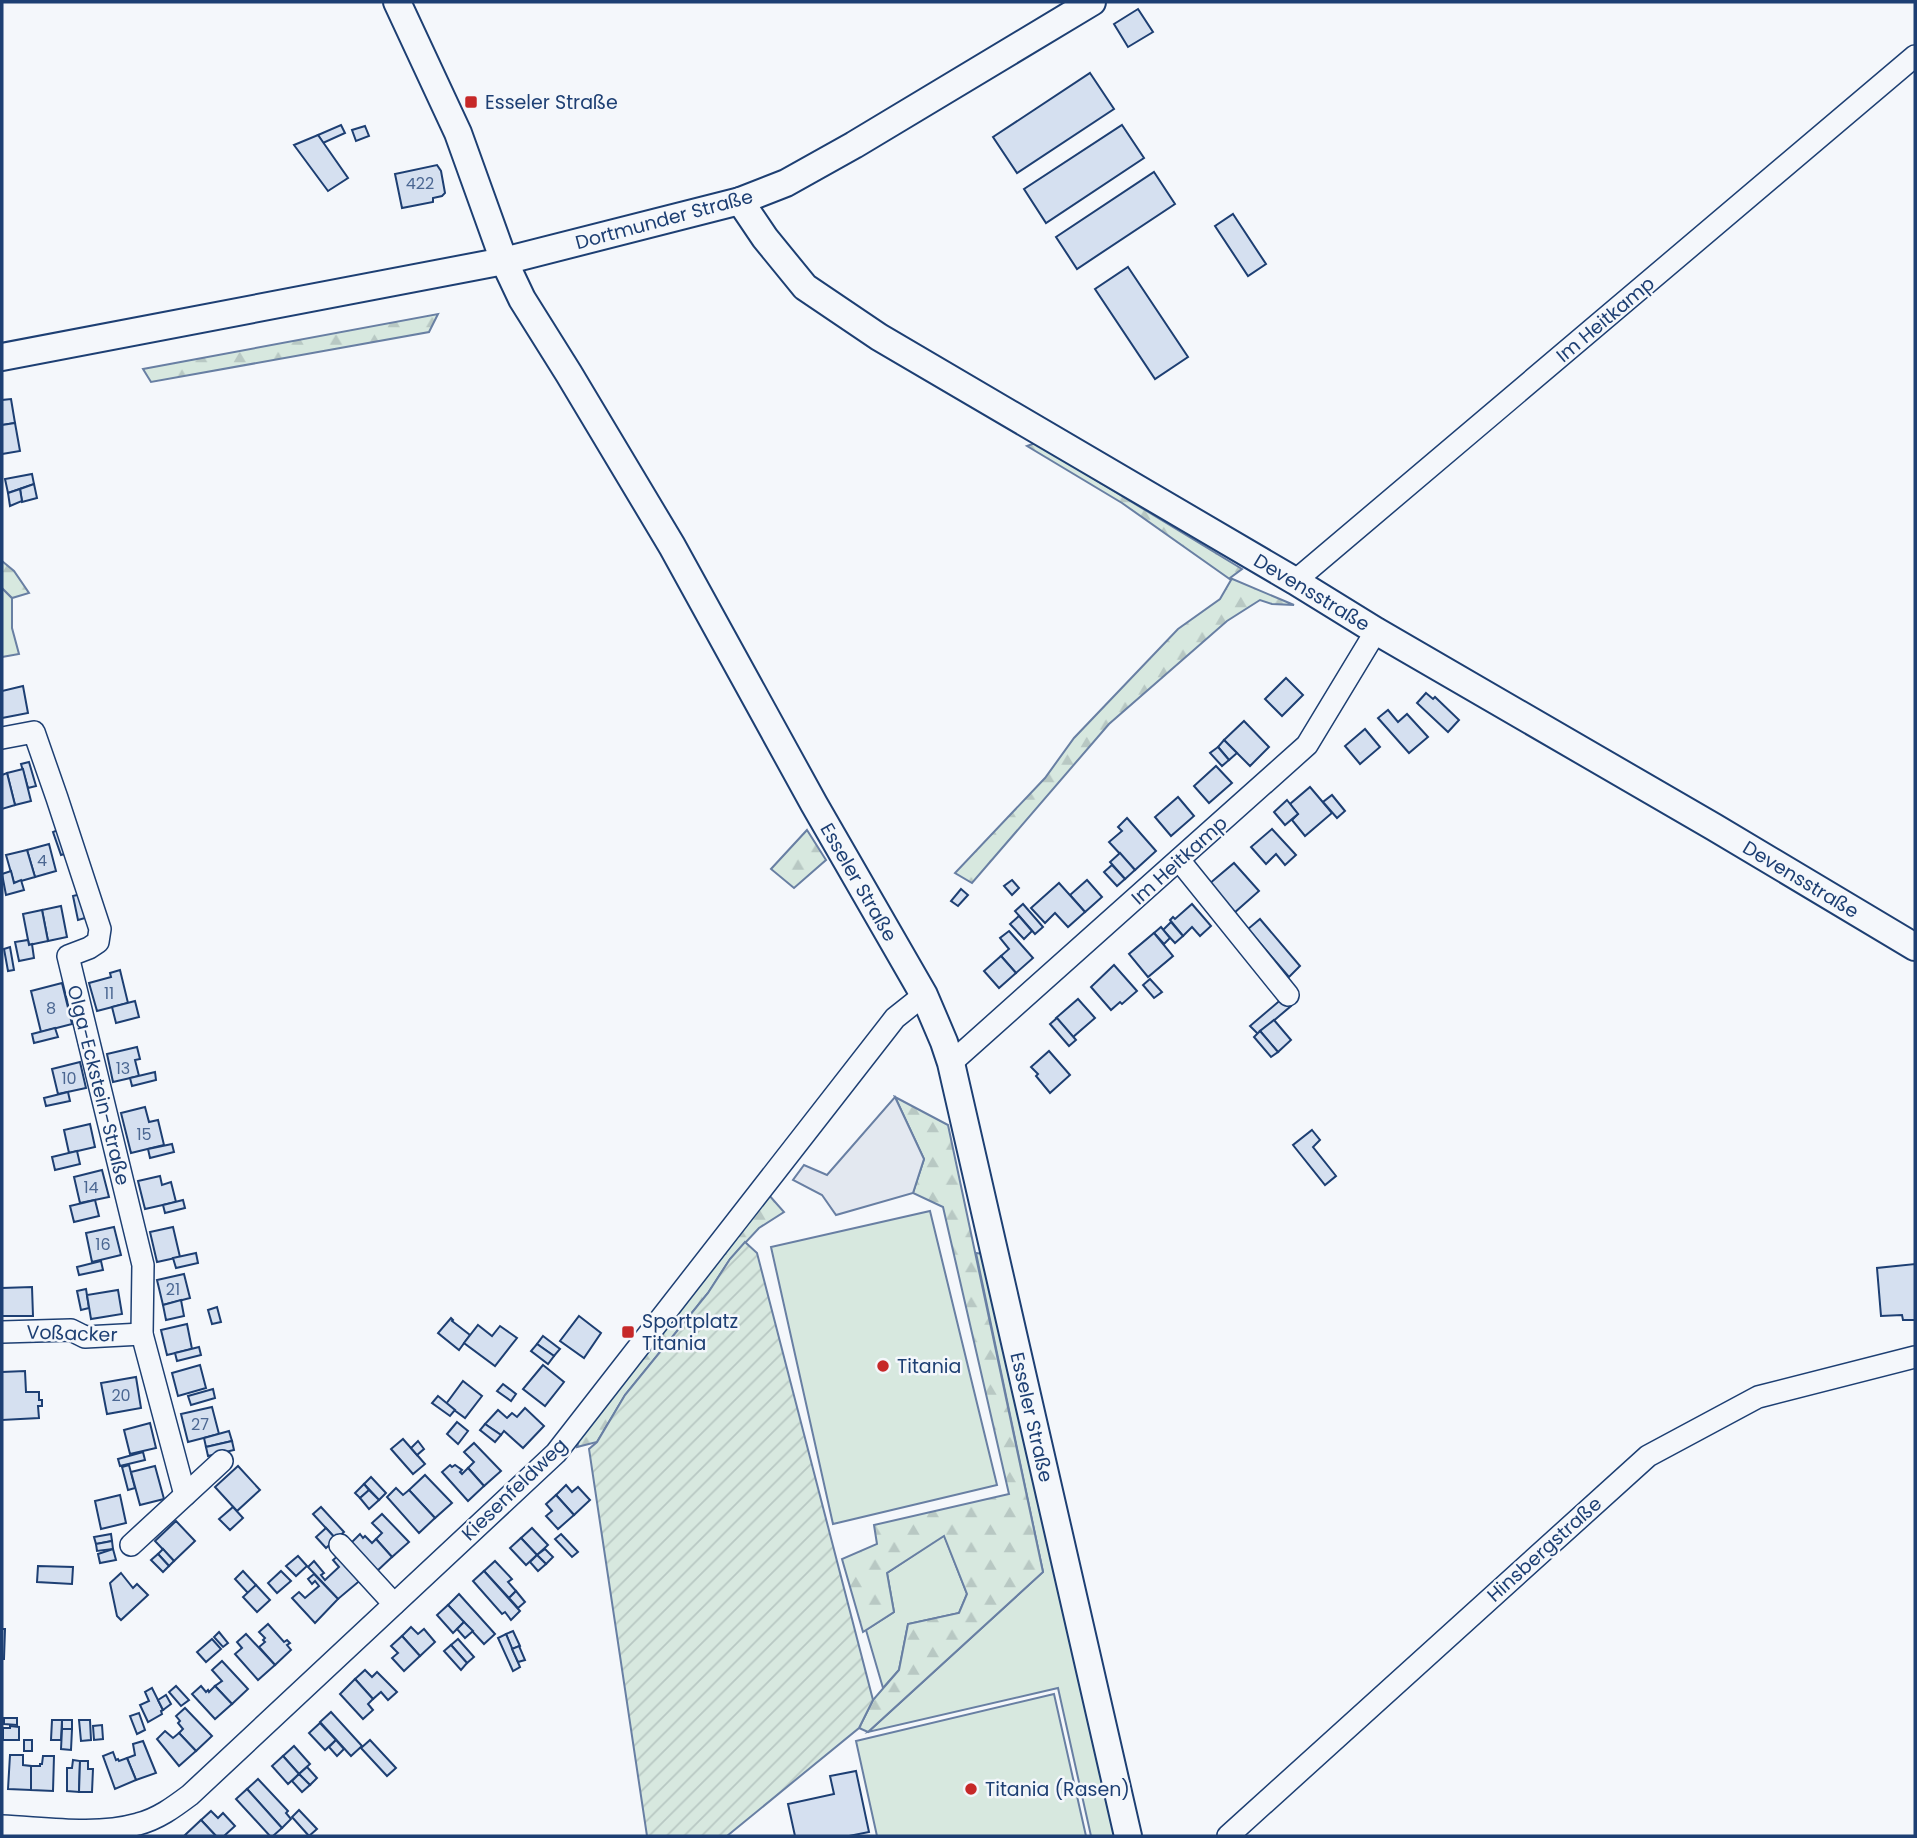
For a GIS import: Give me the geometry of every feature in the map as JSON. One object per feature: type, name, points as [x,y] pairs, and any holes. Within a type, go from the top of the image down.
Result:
[{"type":"main road","name":"Esseler Straße","points":[[397,2],[458,133],[504,261],[522,299],[672,546],[814,804],[924,995],[944,1042],[1128,1836]]},
{"type":"main road","name":"Dortmunder Straße","points":[[2,357],[504,261],[740,201],[786,183],[854,145],[1092,2]]},
{"type":"main road","name":"Devensstraße","points":[[740,201],[805,287],[879,337],[1915,947]]},
{"type":"street","name":"Im Heitkamp","points":[[1295,581],[1915,56]]},
{"type":"street","name":"Im Heitkamp","points":[[951,1063],[1307,746],[1376,631]]},
{"type":"street","name":"Olga-Eckstein-Straße","points":[[2,738],[34,732],[100,929],[98,943],[68,956],[143,1265],[142,1334],[185,1495]]},
{"type":"street","points":[[1179,860],[1289,995]]},
{"type":"street","name":"Kiesenfeldweg","points":[[2,1826],[75,1830],[114,1829],[140,1824],[169,1811],[199,1787],[556,1453],[895,1018],[924,995]]},
{"type":"street","name":"Voßacker","points":[[2,1332],[71,1329],[85,1337],[142,1334]]},
{"type":"street","name":"Hinsbergstraße","points":[[1228,1836],[1647,1456],[1758,1397],[1915,1357]]},
{"type":"street","points":[[131,1545],[222,1461]]},
{"type":"street","points":[[340,1545],[394,1604]]},
{"type":"green space","points":[[438,314],[429,332],[151,382],[143,369]]},
{"type":"green space","points":[[1035,443],[1242,569],[1230,578],[1294,605],[1272,604],[1260,600],[1227,621],[1109,724],[972,883],[955,873],[1045,778],[1074,738],[1178,629],[1220,599],[1231,580],[1122,503],[1027,446]]},
{"type":"green space","points":[[2,561],[14,571],[29,593],[12,598],[2,588]]},
{"type":"green space","points":[[2,588],[12,598],[12,628],[19,654],[2,657]]},
{"type":"green space","points":[[807,830],[826,860],[794,888],[771,869]]},
{"type":"green space","points":[[895,1097],[948,1125],[1043,1572],[868,1732],[859,1728],[873,1700],[899,1670],[908,1624],[959,1613],[967,1594],[944,1536],[887,1573],[894,1612],[863,1632],[842,1559],[877,1544],[874,1525],[1009,1494],[943,1207],[913,1193],[924,1159]]},
{"type":"green space","points":[[768,1194],[784,1212],[759,1228],[730,1259],[708,1293],[625,1395],[597,1442],[577,1447],[583,1427]]},
{"type":"green space","name":"Titania","points":[[930,1211],[997,1485],[833,1524],[771,1247]]},
{"type":"green space","points":[[745,1242],[757,1253],[873,1700],[859,1728],[727,1836],[647,1836],[589,1449],[597,1442],[625,1395],[708,1293],[730,1259]]},
{"type":"green space","points":[[976,1253],[984,1254],[1116,1836],[1091,1836],[1058,1688],[868,1732],[1043,1572]]},
{"type":"green space","points":[[944,1535],[967,1594],[959,1613],[908,1624],[899,1670],[883,1688],[866,1630],[894,1612],[887,1573]]},
{"type":"green space","name":"Titania (Rasen)","points":[[1054,1694],[1086,1836],[877,1836],[856,1741]]},
{"type":"shaded area","points":[[895,1097],[924,1159],[913,1193],[836,1215],[822,1195],[793,1180],[804,1165],[827,1175]]},
{"type":"building","points":[[1138,9],[1153,32],[1128,47],[1114,24]]},
{"type":"building","points":[[1090,73],[1114,109],[1017,173],[993,137]]},
{"type":"building","points":[[341,125],[345,133],[323,143],[318,135]]},
{"type":"building","points":[[1122,125],[1144,158],[1046,223],[1024,189]]},
{"type":"building","points":[[365,126],[369,136],[356,141],[352,130]]},
{"type":"building","points":[[318,135],[348,178],[328,191],[294,145]]},
{"type":"building","points":[[437,165],[441,171],[445,193],[433,198],[433,202],[402,208],[395,174]]},
{"type":"building","points":[[1154,172],[1175,204],[1077,269],[1056,237]]},
{"type":"building","points":[[1233,214],[1266,264],[1248,276],[1215,226]]},
{"type":"building","points":[[1128,267],[1188,357],[1155,379],[1095,289]]},
{"type":"building","points":[[11,399],[15,423],[2,425],[2,400]]},
{"type":"building","points":[[15,423],[20,451],[2,454],[2,425]]},
{"type":"building","points":[[32,474],[34,484],[8,493],[5,479]]},
{"type":"building","points":[[34,484],[37,498],[22,502],[20,489]]},
{"type":"building","points":[[20,489],[22,501],[10,506],[8,493]]},
{"type":"building","points":[[1286,678],[1303,695],[1282,716],[1265,699]]},
{"type":"building","points":[[23,686],[28,713],[2,718],[2,691]]},
{"type":"building","points":[[1426,693],[1433,699],[1435,697],[1459,720],[1448,732],[1417,703]]},
{"type":"building","points":[[1388,710],[1398,722],[1407,714],[1428,737],[1409,753],[1378,718]]},
{"type":"building","points":[[1244,721],[1269,747],[1250,766],[1224,740]]},
{"type":"building","points":[[1365,729],[1380,747],[1360,764],[1345,746]]},
{"type":"building","points":[[1224,740],[1237,753],[1229,760],[1218,747]]},
{"type":"building","points":[[1218,747],[1229,760],[1222,766],[1210,753]]},
{"type":"building","points":[[29,762],[36,786],[28,788],[21,764]]},
{"type":"building","points":[[1216,766],[1232,783],[1209,803],[1194,786]]},
{"type":"building","points":[[23,769],[31,801],[15,805],[7,773]]},
{"type":"building","points":[[7,773],[15,805],[2,809],[2,775]]},
{"type":"building","points":[[1310,787],[1332,813],[1305,836],[1292,820],[1298,814],[1290,804]]},
{"type":"building","points":[[1332,795],[1345,811],[1337,818],[1323,802]]},
{"type":"building","points":[[1178,797],[1194,816],[1171,836],[1155,817]]},
{"type":"building","points":[[1287,800],[1298,814],[1285,825],[1274,812]]},
{"type":"building","points":[[1127,818],[1156,851],[1135,870],[1109,842],[1122,831],[1118,827]]},
{"type":"building","points":[[60,829],[68,853],[61,855],[53,832]]},
{"type":"building","points":[[1272,829],[1296,855],[1285,865],[1276,854],[1266,864],[1251,847]]},
{"type":"building","points":[[49,844],[56,871],[35,877],[27,850]]},
{"type":"building","points":[[27,850],[35,877],[14,883],[6,855]]},
{"type":"building","points":[[1120,853],[1135,870],[1125,879],[1110,862]]},
{"type":"building","points":[[1234,863],[1259,891],[1234,913],[1209,884]]},
{"type":"building","points":[[1112,865],[1125,879],[1117,886],[1104,872]]},
{"type":"building","points":[[11,871],[14,883],[21,880],[24,890],[6,895],[2,874]]},
{"type":"building","points":[[1012,880],[1019,888],[1012,895],[1004,886]]},
{"type":"building","points":[[1087,880],[1102,897],[1085,912],[1070,895]]},
{"type":"building","points":[[1059,883],[1085,912],[1068,927],[1055,913],[1045,923],[1031,908]]},
{"type":"building","points":[[961,889],[968,895],[958,906],[951,901]]},
{"type":"building","points":[[81,894],[85,918],[78,920],[73,896]]},
{"type":"building","points":[[1023,904],[1043,927],[1035,934],[1015,911]]},
{"type":"building","points":[[1192,904],[1211,926],[1200,936],[1192,927],[1183,936],[1170,920],[1173,917],[1175,919]]},
{"type":"building","points":[[61,906],[67,937],[48,941],[42,910]]},
{"type":"building","points":[[42,910],[48,941],[29,945],[23,914]]},
{"type":"building","points":[[1019,916],[1032,931],[1024,939],[1010,924]]},
{"type":"building","points":[[1260,919],[1300,966],[1289,977],[1248,929]]},
{"type":"building","points":[[1171,922],[1183,936],[1175,943],[1163,930]]},
{"type":"building","points":[[1161,927],[1170,938],[1164,944],[1154,933]]},
{"type":"building","points":[[1009,931],[1033,958],[1016,973],[1001,956],[1009,949],[1000,938]]},
{"type":"building","points":[[1154,933],[1173,956],[1148,977],[1129,954]]},
{"type":"building","points":[[28,940],[29,945],[32,944],[34,958],[19,961],[15,942]]},
{"type":"building","points":[[10,947],[14,970],[8,971],[4,949]]},
{"type":"building","points":[[1001,956],[1016,973],[999,988],[984,971]]},
{"type":"building","points":[[1114,965],[1137,991],[1111,1010],[1091,987]]},
{"type":"building","points":[[120,970],[128,1003],[97,1011],[89,983],[111,977],[110,973]]},
{"type":"building","points":[[1150,979],[1162,992],[1154,998],[1143,985]]},
{"type":"building","points":[[62,983],[72,1024],[41,1032],[31,991]]},
{"type":"building","points":[[1284,997],[1291,1006],[1258,1034],[1250,1026]]},
{"type":"building","points":[[1078,999],[1095,1018],[1073,1037],[1056,1018]]},
{"type":"building","points":[[135,1001],[139,1017],[116,1023],[112,1007]]},
{"type":"building","points":[[1057,1018],[1076,1040],[1069,1046],[1050,1024]]},
{"type":"building","points":[[1274,1020],[1291,1040],[1278,1052],[1260,1031]]},
{"type":"building","points":[[55,1028],[58,1037],[34,1043],[32,1034]]},
{"type":"building","points":[[1260,1031],[1278,1052],[1271,1057],[1254,1037]]},
{"type":"building","points":[[137,1047],[140,1059],[135,1060],[139,1076],[113,1082],[107,1054]]},
{"type":"building","points":[[1049,1051],[1070,1075],[1050,1093],[1031,1067]]},
{"type":"building","points":[[80,1062],[86,1088],[58,1094],[52,1069]]},
{"type":"building","points":[[155,1072],[156,1080],[132,1086],[130,1078]]},
{"type":"building","points":[[68,1092],[70,1101],[46,1106],[44,1098]]},
{"type":"building","points":[[145,1107],[149,1122],[158,1120],[164,1145],[131,1153],[121,1113]]},
{"type":"building","points":[[90,1124],[95,1147],[69,1153],[64,1130]]},
{"type":"building","points":[[1312,1130],[1320,1140],[1313,1147],[1336,1176],[1325,1185],[1293,1145]]},
{"type":"building","points":[[172,1144],[174,1152],[150,1158],[148,1149]]},
{"type":"building","points":[[77,1151],[80,1164],[55,1170],[52,1157]]},
{"type":"building","points":[[102,1170],[109,1197],[80,1203],[74,1177]]},
{"type":"building","points":[[160,1176],[162,1185],[171,1182],[176,1202],[145,1209],[138,1181]]},
{"type":"building","points":[[95,1200],[99,1216],[74,1222],[70,1206]]},
{"type":"building","points":[[183,1200],[185,1208],[165,1213],[163,1205]]},
{"type":"building","points":[[114,1227],[121,1255],[92,1262],[86,1233]]},
{"type":"building","points":[[173,1227],[180,1257],[157,1262],[150,1232]]},
{"type":"building","points":[[196,1253],[198,1263],[176,1268],[173,1258]]},
{"type":"building","points":[[101,1261],[103,1270],[79,1275],[77,1267]]},
{"type":"building","points":[[1915,1264],[1915,1320],[1903,1320],[1902,1315],[1881,1316],[1877,1268]]},
{"type":"building","points":[[184,1274],[190,1298],[163,1305],[157,1280]]},
{"type":"building","points":[[32,1287],[33,1316],[2,1316],[2,1288]]},
{"type":"building","points":[[86,1289],[89,1308],[81,1310],[77,1291]]},
{"type":"building","points":[[118,1290],[122,1314],[91,1319],[87,1295]]},
{"type":"building","points":[[181,1300],[184,1316],[166,1320],[163,1305]]},
{"type":"building","points":[[217,1307],[221,1322],[212,1324],[208,1310]]},
{"type":"building","points":[[579,1316],[601,1333],[584,1358],[560,1341]]},
{"type":"building","points":[[451,1318],[470,1335],[459,1350],[438,1333]]},
{"type":"building","points":[[187,1324],[192,1349],[167,1355],[161,1330]]},
{"type":"building","points":[[478,1325],[492,1336],[500,1326],[517,1338],[495,1366],[464,1343]]},
{"type":"building","points":[[543,1336],[560,1349],[554,1356],[537,1344]]},
{"type":"building","points":[[537,1344],[554,1356],[548,1364],[531,1351]]},
{"type":"building","points":[[199,1347],[201,1355],[177,1361],[175,1353]]},
{"type":"building","points":[[200,1365],[206,1388],[178,1396],[172,1373]]},
{"type":"building","points":[[543,1365],[564,1382],[545,1406],[523,1389]]},
{"type":"building","points":[[25,1371],[26,1392],[39,1392],[39,1400],[42,1400],[42,1406],[38,1406],[39,1418],[2,1420],[2,1372]]},
{"type":"building","points":[[136,1377],[141,1408],[107,1414],[101,1383]]},
{"type":"building","points":[[463,1381],[482,1396],[465,1418],[446,1404]]},
{"type":"building","points":[[503,1384],[516,1394],[511,1401],[497,1391]]},
{"type":"building","points":[[213,1389],[215,1398],[191,1405],[188,1396]]},
{"type":"building","points":[[438,1396],[455,1410],[450,1416],[432,1403]]},
{"type":"building","points":[[212,1407],[219,1434],[188,1442],[181,1414]]},
{"type":"building","points":[[525,1408],[544,1426],[523,1448],[504,1431],[501,1435],[485,1424],[498,1410],[507,1418],[512,1413],[517,1417]]},
{"type":"building","points":[[457,1422],[468,1431],[458,1444],[447,1434]]},
{"type":"building","points":[[150,1423],[156,1448],[130,1454],[124,1430]]},
{"type":"building","points":[[485,1424],[501,1435],[495,1442],[480,1430]]},
{"type":"building","points":[[229,1431],[232,1441],[206,1447],[204,1438]]},
{"type":"building","points":[[403,1439],[425,1464],[413,1474],[391,1449]]},
{"type":"building","points":[[232,1441],[234,1450],[208,1456],[206,1447]]},
{"type":"building","points":[[418,1441],[424,1449],[417,1455],[411,1448]]},
{"type":"building","points":[[474,1443],[501,1471],[484,1486],[468,1468],[474,1462],[464,1452]]},
{"type":"building","points":[[143,1452],[145,1460],[120,1466],[118,1459]]},
{"type":"building","points":[[129,1465],[135,1488],[128,1490],[122,1467]]},
{"type":"building","points":[[450,1465],[462,1470],[462,1474],[468,1468],[484,1486],[468,1501],[442,1472]]},
{"type":"building","points":[[155,1466],[164,1499],[140,1505],[131,1472]]},
{"type":"building","points":[[238,1466],[260,1490],[237,1511],[215,1487]]},
{"type":"building","points":[[425,1475],[452,1503],[435,1518],[409,1490]]},
{"type":"building","points":[[371,1477],[386,1493],[379,1500],[364,1484]]},
{"type":"building","points":[[364,1484],[369,1490],[360,1498],[355,1493]]},
{"type":"building","points":[[566,1485],[572,1492],[578,1487],[590,1500],[574,1515],[556,1495]]},
{"type":"building","points":[[396,1488],[403,1495],[409,1490],[435,1518],[419,1533],[387,1497]]},
{"type":"building","points":[[369,1490],[379,1500],[369,1509],[360,1498]]},
{"type":"building","points":[[120,1495],[126,1523],[101,1529],[95,1501]]},
{"type":"building","points":[[556,1495],[574,1515],[558,1529],[546,1516],[552,1511],[546,1504]]},
{"type":"building","points":[[233,1507],[243,1518],[230,1530],[219,1519]]},
{"type":"building","points":[[321,1507],[344,1532],[336,1539],[313,1514]]},
{"type":"building","points":[[382,1514],[409,1542],[392,1557],[376,1539],[382,1533],[372,1523]]},
{"type":"building","points":[[176,1521],[195,1541],[174,1561],[155,1541]]},
{"type":"building","points":[[326,1528],[336,1539],[326,1548],[316,1537]]},
{"type":"building","points":[[532,1528],[548,1545],[537,1555],[521,1538]]},
{"type":"building","points":[[111,1534],[112,1541],[96,1544],[94,1537]]},
{"type":"building","points":[[360,1534],[372,1543],[376,1539],[392,1557],[376,1572],[350,1544]]},
{"type":"building","points":[[561,1534],[578,1552],[572,1557],[555,1539]]},
{"type":"building","points":[[521,1538],[537,1555],[526,1565],[510,1548]]},
{"type":"building","points":[[112,1541],[113,1549],[97,1551],[96,1544]]},
{"type":"building","points":[[113,1549],[116,1560],[100,1563],[98,1554]]},
{"type":"building","points":[[163,1549],[174,1561],[169,1566],[158,1554]]},
{"type":"building","points":[[545,1549],[553,1557],[546,1564],[537,1555]]},
{"type":"building","points":[[158,1554],[169,1566],[163,1572],[151,1560]]},
{"type":"building","points":[[340,1554],[363,1578],[338,1599],[308,1567],[314,1561],[324,1573],[321,1575],[325,1580],[339,1567],[333,1560]]},
{"type":"building","points":[[537,1555],[546,1564],[538,1571],[530,1562]]},
{"type":"building","points":[[298,1556],[307,1566],[296,1576],[286,1566]]},
{"type":"building","points":[[495,1561],[512,1579],[508,1582],[516,1591],[509,1598],[484,1571]]},
{"type":"building","points":[[38,1566],[73,1567],[72,1584],[37,1582]]},
{"type":"building","points":[[243,1571],[256,1585],[248,1593],[235,1579]]},
{"type":"building","points":[[281,1571],[291,1581],[277,1593],[268,1583]]},
{"type":"building","points":[[484,1571],[520,1611],[511,1620],[505,1612],[502,1614],[473,1581]]},
{"type":"building","points":[[121,1573],[133,1588],[137,1584],[148,1595],[121,1620],[117,1616],[110,1583]]},
{"type":"building","points":[[314,1574],[338,1599],[315,1623],[292,1598],[299,1592],[305,1598],[319,1586],[308,1579]]},
{"type":"building","points":[[256,1585],[270,1600],[257,1612],[243,1597]]},
{"type":"building","points":[[516,1591],[525,1602],[518,1608],[509,1598]]},
{"type":"building","points":[[459,1594],[495,1634],[484,1644],[448,1605]]},
{"type":"building","points":[[448,1605],[464,1622],[453,1633],[437,1615]]},
{"type":"building","points":[[464,1622],[473,1631],[465,1638],[457,1629]]},
{"type":"building","points":[[268,1624],[284,1642],[287,1640],[290,1643],[287,1645],[291,1650],[275,1665],[259,1647],[265,1642],[265,1638],[259,1632]]},
{"type":"building","points":[[411,1627],[418,1634],[424,1629],[435,1642],[420,1656],[402,1636]]},
{"type":"building","points":[[2,1629],[5,1629],[4,1659],[2,1659]]},
{"type":"building","points":[[513,1631],[520,1646],[512,1649],[506,1634]]},
{"type":"building","points":[[219,1632],[228,1643],[223,1647],[214,1637]]},
{"type":"building","points":[[246,1634],[275,1665],[258,1680],[235,1654],[242,1648],[237,1642]]},
{"type":"building","points":[[506,1634],[520,1667],[513,1671],[498,1638]]},
{"type":"building","points":[[402,1636],[420,1656],[404,1671],[392,1658],[398,1653],[391,1646]]},
{"type":"building","points":[[212,1639],[221,1649],[206,1662],[197,1652]]},
{"type":"building","points":[[458,1639],[474,1657],[467,1663],[451,1645]]},
{"type":"building","points":[[451,1645],[467,1663],[461,1670],[444,1651]]},
{"type":"building","points":[[519,1646],[525,1660],[518,1662],[512,1649]]},
{"type":"building","points":[[222,1661],[248,1689],[232,1704],[215,1686],[222,1681],[212,1670]]},
{"type":"building","points":[[365,1670],[372,1677],[377,1672],[397,1692],[388,1700],[381,1692],[373,1699],[355,1679]]},
{"type":"building","points":[[355,1679],[373,1699],[368,1704],[373,1710],[363,1719],[340,1694]]},
{"type":"building","points":[[176,1686],[189,1700],[181,1706],[169,1692]]},
{"type":"building","points":[[201,1686],[209,1692],[215,1686],[232,1704],[215,1719],[192,1694]]},
{"type":"building","points":[[152,1688],[163,1710],[162,1714],[148,1722],[140,1705],[149,1701],[145,1692]]},
{"type":"building","points":[[166,1695],[171,1704],[163,1710],[158,1700]]},
{"type":"building","points":[[185,1708],[212,1736],[196,1751],[179,1733],[183,1729],[176,1716]]},
{"type":"building","points":[[331,1712],[362,1746],[351,1756],[320,1722]]},
{"type":"building","points":[[139,1713],[145,1730],[137,1734],[130,1716]]},
{"type":"building","points":[[4,1718],[17,1718],[17,1725],[4,1724]]},
{"type":"building","points":[[52,1720],[62,1720],[61,1740],[51,1740]]},
{"type":"building","points":[[62,1720],[72,1720],[72,1729],[62,1729]]},
{"type":"building","points":[[79,1720],[90,1720],[91,1740],[81,1741]]},
{"type":"building","points":[[320,1723],[336,1740],[325,1750],[309,1733]]},
{"type":"building","points":[[102,1725],[103,1739],[94,1740],[93,1726]]},
{"type":"building","points":[[19,1727],[19,1740],[3,1740],[3,1728]]},
{"type":"building","points":[[62,1729],[72,1729],[71,1750],[61,1749]]},
{"type":"building","points":[[165,1731],[173,1738],[179,1733],[196,1751],[179,1766],[157,1739]]},
{"type":"building","points":[[24,1740],[32,1740],[32,1751],[24,1751]]},
{"type":"building","points":[[336,1740],[344,1749],[337,1756],[329,1747]]},
{"type":"building","points":[[370,1740],[396,1768],[387,1776],[361,1748]]},
{"type":"building","points":[[143,1741],[156,1773],[136,1780],[127,1758],[135,1755],[133,1744]]},
{"type":"building","points":[[294,1746],[310,1764],[299,1774],[283,1756]]},
{"type":"building","points":[[113,1752],[116,1760],[127,1758],[136,1780],[115,1789],[103,1756]]},
{"type":"building","points":[[10,1755],[23,1755],[23,1765],[31,1766],[31,1790],[8,1789]]},
{"type":"building","points":[[43,1756],[54,1756],[53,1791],[31,1790],[31,1766],[40,1766]]},
{"type":"building","points":[[283,1756],[299,1774],[288,1784],[272,1766]]},
{"type":"building","points":[[73,1760],[80,1761],[79,1792],[67,1791],[67,1768],[72,1768]]},
{"type":"building","points":[[80,1761],[88,1761],[88,1769],[93,1769],[92,1792],[79,1792]]},
{"type":"building","points":[[307,1767],[317,1778],[310,1785],[299,1774]]},
{"type":"building","points":[[856,1771],[869,1832],[849,1836],[795,1836],[788,1804],[834,1794],[830,1776]]},
{"type":"building","points":[[299,1774],[310,1785],[302,1792],[292,1781]]},
{"type":"building","points":[[258,1779],[288,1811],[286,1813],[291,1819],[282,1828],[247,1789]]},
{"type":"building","points":[[247,1789],[282,1828],[273,1836],[270,1836],[236,1799]]},
{"type":"building","points":[[299,1810],[317,1829],[309,1836],[292,1817]]},
{"type":"building","points":[[211,1811],[218,1818],[223,1813],[235,1826],[224,1836],[216,1836],[201,1820]]},
{"type":"building","points":[[201,1820],[216,1836],[185,1835]]},
{"type":"place","name":"Esseler Straße","points":[[471,102]]},
{"type":"place","name":"Sportplatz Titania","points":[[628,1332]]},
{"type":"place","name":"Titania","points":[[883,1366]]},
{"type":"place","name":"Titania (Rasen)","points":[[971,1789]]}]
